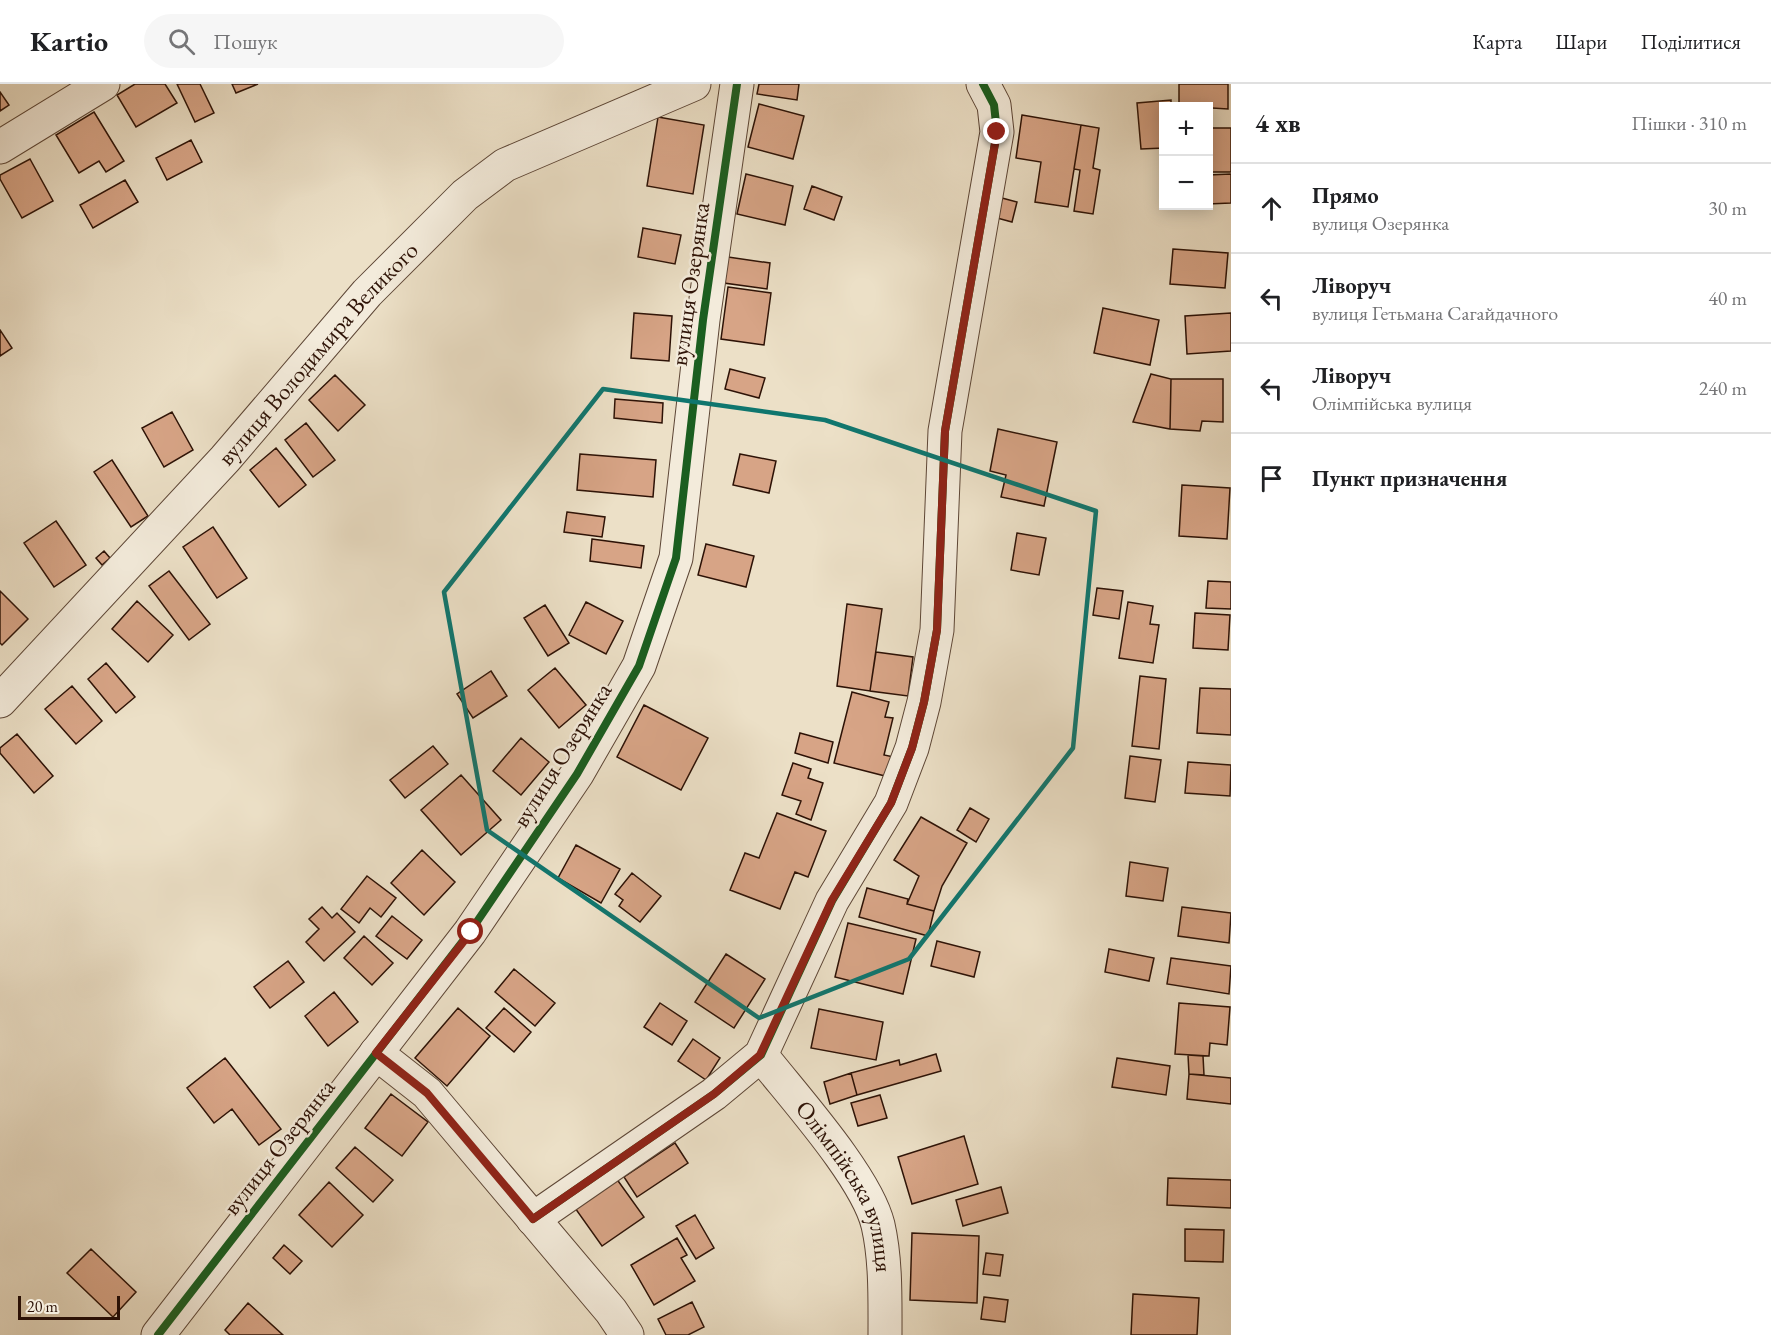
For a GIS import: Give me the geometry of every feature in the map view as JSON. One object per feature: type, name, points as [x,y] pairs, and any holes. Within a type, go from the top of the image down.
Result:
[{"type":"street","points":[[0,147],[103,84]]},
{"type":"street","name":"вулиця Володимира Великого","points":[[0,702],[225,459],[367,292],[465,195],[505,165],[694,84]]},
{"type":"street","name":"вулиця Озерянка","points":[[158,1335],[471,932],[577,774],[639,666],[676,558],[703,320],[737,84]]},
{"type":"street","points":[[533,1219],[714,1094],[760,1055],[832,900],[891,803],[912,748],[924,702],[937,630],[945,431],[997,132],[994,105],[983,84]]},
{"type":"street","points":[[376,1053],[427,1093],[611,1311],[627,1335]]},
{"type":"street","name":"Олімпійська вулиця","points":[[760,1055],[864,1190],[878,1224],[885,1295],[885,1335]]},
{"type":"highlighted area","points":[[603,389],[825,420],[1096,511],[1073,748],[909,959],[759,1018],[487,830],[444,592]]},
{"type":"building","points":[[135,84],[165,84],[177,103],[136,127],[117,95]]},
{"type":"building","points":[[177,84],[200,84],[214,113],[195,122]]},
{"type":"building","points":[[232,84],[258,84],[236,93]]},
{"type":"building","points":[[759,84],[799,84],[797,100],[757,94]]},
{"type":"building","points":[[1179,84],[1228,84],[1228,109],[1213,108],[1213,102],[1179,102]]},
{"type":"building","points":[[0,92],[9,105],[0,111]]},
{"type":"building","points":[[1171,100],[1171,102],[1159,102],[1159,148],[1141,149],[1137,103]]},
{"type":"building","points":[[759,104],[804,116],[793,159],[748,147]]},
{"type":"building","points":[[94,112],[124,161],[106,172],[99,161],[79,173],[56,135]]},
{"type":"building","points":[[1022,115],[1081,125],[1068,207],[1035,202],[1041,162],[1016,158]]},
{"type":"building","points":[[658,117],[704,125],[693,194],[647,186]]},
{"type":"building","points":[[1081,125],[1099,128],[1093,168],[1100,170],[1093,214],[1074,211],[1080,170],[1074,169]]},
{"type":"building","points":[[1213,128],[1231,128],[1231,172],[1213,172]]},
{"type":"building","points":[[191,140],[202,162],[167,180],[156,158]]},
{"type":"building","points":[[30,159],[53,201],[22,218],[0,179],[0,175]]},
{"type":"building","points":[[746,174],[793,186],[785,225],[737,214]]},
{"type":"building","points":[[1231,174],[1231,203],[1213,204],[1213,175]]},
{"type":"building","points":[[125,180],[138,202],[93,228],[80,205]]},
{"type":"building","points":[[812,186],[842,197],[834,220],[804,209]]},
{"type":"building","points":[[1002,198],[1017,202],[1012,222],[997,218]]},
{"type":"building","points":[[643,228],[681,235],[675,264],[638,257]]},
{"type":"building","points":[[1173,249],[1228,253],[1225,288],[1170,284]]},
{"type":"building","points":[[728,257],[770,263],[767,289],[724,283]]},
{"type":"building","points":[[728,287],[771,293],[764,345],[721,339]]},
{"type":"building","points":[[1103,308],[1159,320],[1150,365],[1094,353]]},
{"type":"building","points":[[634,313],[672,316],[669,361],[631,358]]},
{"type":"building","points":[[1231,313],[1231,351],[1187,354],[1185,316]]},
{"type":"building","points":[[0,330],[12,348],[0,356]]},
{"type":"building","points":[[730,369],[765,378],[759,398],[725,389]]},
{"type":"building","points":[[1151,374],[1171,379],[1170,429],[1133,422]]},
{"type":"building","points":[[335,375],[365,405],[338,431],[309,400]]},
{"type":"building","points":[[1171,379],[1223,379],[1223,422],[1202,421],[1200,431],[1170,429]]},
{"type":"building","points":[[615,399],[663,403],[662,423],[614,418]]},
{"type":"building","points":[[172,412],[193,450],[164,467],[142,428]]},
{"type":"building","points":[[306,423],[335,460],[313,477],[285,440]]},
{"type":"building","points":[[998,429],[1057,442],[1044,506],[1001,497],[1006,475],[990,471]]},
{"type":"building","points":[[276,448],[306,485],[279,507],[250,470]]},
{"type":"building","points":[[580,454],[656,460],[653,497],[577,490]]},
{"type":"building","points":[[740,454],[776,461],[769,493],[733,485]]},
{"type":"building","points":[[112,460],[148,516],[131,527],[94,472]]},
{"type":"building","points":[[1182,485],[1230,488],[1227,539],[1179,536]]},
{"type":"building","points":[[567,512],[605,517],[602,537],[564,532]]},
{"type":"building","points":[[56,521],[86,565],[54,587],[24,543]]},
{"type":"building","points":[[213,527],[247,578],[217,598],[183,547]]},
{"type":"building","points":[[1017,533],[1046,538],[1039,575],[1011,570]]},
{"type":"building","points":[[592,539],[644,546],[641,568],[590,561]]},
{"type":"building","points":[[706,544],[754,556],[746,587],[698,575]]},
{"type":"building","points":[[104,551],[110,558],[102,565],[96,558]]},
{"type":"building","points":[[169,571],[210,624],[189,640],[149,586]]},
{"type":"building","points":[[1208,581],[1231,582],[1231,609],[1206,608]]},
{"type":"building","points":[[1097,588],[1123,591],[1119,619],[1093,615]]},
{"type":"building","points":[[0,591],[28,619],[2,645],[0,643]]},
{"type":"building","points":[[137,601],[173,635],[148,662],[112,629]]},
{"type":"building","points":[[586,602],[623,621],[606,654],[569,635]]},
{"type":"building","points":[[1128,602],[1153,606],[1150,624],[1159,625],[1153,663],[1119,658]]},
{"type":"building","points":[[847,604],[882,609],[870,691],[837,686]]},
{"type":"building","points":[[545,605],[569,643],[548,656],[524,618]]},
{"type":"building","points":[[1195,613],[1230,615],[1228,650],[1193,648]]},
{"type":"building","points":[[876,652],[913,657],[908,696],[870,691]]},
{"type":"building","points":[[106,663],[135,697],[116,713],[88,679]]},
{"type":"building","points":[[555,668],[586,705],[559,728],[528,690]]},
{"type":"building","points":[[491,671],[507,696],[473,718],[457,694]]},
{"type":"building","points":[[1140,676],[1166,679],[1159,749],[1132,746]]},
{"type":"building","points":[[72,686],[102,721],[76,744],[45,709]]},
{"type":"building","points":[[1200,688],[1231,689],[1231,735],[1197,733]]},
{"type":"building","points":[[852,692],[889,702],[885,717],[893,718],[884,755],[894,757],[889,777],[834,763]]},
{"type":"building","points":[[644,705],[708,738],[681,790],[617,757]]},
{"type":"building","points":[[800,733],[833,742],[828,763],[795,753]]},
{"type":"building","points":[[17,734],[53,776],[34,793],[0,753],[0,748]]},
{"type":"building","points":[[521,738],[549,762],[521,795],[493,771]]},
{"type":"building","points":[[433,746],[448,764],[405,798],[390,780]]},
{"type":"building","points":[[1130,756],[1161,760],[1155,802],[1125,798]]},
{"type":"building","points":[[1188,762],[1231,765],[1230,796],[1185,793]]},
{"type":"building","points":[[793,763],[811,769],[808,778],[823,783],[811,820],[796,814],[801,801],[782,795]]},
{"type":"building","points":[[461,775],[501,820],[461,855],[421,810]]},
{"type":"building","points":[[970,808],[989,819],[976,842],[957,830]]},
{"type":"building","points":[[777,813],[826,831],[808,877],[795,872],[780,909],[730,890],[745,853],[759,858]]},
{"type":"building","points":[[921,817],[967,843],[942,886],[934,911],[907,904],[919,876],[894,860]]},
{"type":"building","points":[[576,845],[620,869],[601,903],[558,878]]},
{"type":"building","points":[[422,850],[455,882],[424,915],[391,883]]},
{"type":"building","points":[[1130,862],[1168,868],[1163,901],[1126,896]]},
{"type":"building","points":[[632,873],[661,896],[640,922],[619,906],[623,900],[615,894]]},
{"type":"building","points":[[367,876],[396,898],[381,917],[370,908],[359,923],[341,909]]},
{"type":"building","points":[[867,888],[908,899],[907,904],[934,911],[928,936],[859,917]]},
{"type":"building","points":[[322,907],[332,918],[337,913],[355,932],[324,961],[306,942],[319,929],[309,919]]},
{"type":"building","points":[[1182,907],[1231,913],[1229,943],[1178,936]]},
{"type":"building","points":[[392,916],[422,940],[407,959],[376,936]]},
{"type":"building","points":[[848,923],[916,939],[903,994],[835,977]]},
{"type":"building","points":[[364,936],[393,963],[372,985],[344,958]]},
{"type":"building","points":[[937,941],[980,952],[974,977],[931,966]]},
{"type":"building","points":[[1109,949],[1154,958],[1149,981],[1105,972]]},
{"type":"building","points":[[726,954],[765,979],[734,1028],[695,1002]]},
{"type":"building","points":[[1171,958],[1231,966],[1229,994],[1167,984]]},
{"type":"building","points":[[288,961],[304,982],[270,1008],[254,987]]},
{"type":"building","points":[[514,969],[555,1003],[535,1026],[495,992]]},
{"type":"building","points":[[334,992],[358,1022],[328,1046],[305,1016]]},
{"type":"building","points":[[660,1003],[687,1021],[672,1045],[644,1027]]},
{"type":"building","points":[[1179,1003],[1230,1007],[1227,1045],[1210,1043],[1209,1056],[1175,1054]]},
{"type":"building","points":[[458,1008],[490,1036],[447,1086],[415,1058]]},
{"type":"building","points":[[504,1008],[531,1032],[514,1052],[486,1028]]},
{"type":"building","points":[[819,1009],[883,1022],[876,1060],[811,1048]]},
{"type":"building","points":[[693,1039],[720,1058],[706,1080],[678,1061]]},
{"type":"building","points":[[936,1054],[941,1071],[857,1095],[851,1073],[899,1060],[900,1065]]},
{"type":"building","points":[[1188,1055],[1203,1056],[1204,1075],[1189,1074]]},
{"type":"building","points":[[225,1058],[281,1129],[259,1145],[232,1109],[214,1123],[187,1088]]},
{"type":"building","points":[[1117,1058],[1170,1066],[1166,1095],[1112,1087]]},
{"type":"building","points":[[851,1073],[857,1095],[830,1104],[824,1082]]},
{"type":"building","points":[[1189,1074],[1231,1078],[1231,1104],[1187,1099]]},
{"type":"building","points":[[391,1094],[428,1122],[402,1156],[365,1128]]},
{"type":"building","points":[[880,1095],[887,1118],[858,1126],[851,1103]]},
{"type":"building","points":[[964,1136],[978,1184],[912,1204],[898,1157]]},
{"type":"building","points":[[675,1143],[688,1163],[637,1197],[624,1177]]},
{"type":"building","points":[[355,1147],[393,1180],[373,1202],[336,1168]]},
{"type":"building","points":[[616,1178],[644,1217],[602,1246],[575,1208]]},
{"type":"building","points":[[1168,1178],[1231,1180],[1231,1208],[1167,1205]]},
{"type":"building","points":[[329,1182],[363,1215],[332,1247],[299,1215]]},
{"type":"building","points":[[1001,1187],[1008,1213],[963,1226],[956,1200]]},
{"type":"building","points":[[695,1215],[714,1248],[696,1259],[676,1226]]},
{"type":"building","points":[[1185,1229],[1224,1230],[1223,1262],[1185,1261]]},
{"type":"building","points":[[912,1233],[979,1236],[977,1303],[910,1300]]},
{"type":"building","points":[[677,1238],[687,1255],[681,1258],[695,1281],[654,1305],[631,1265]]},
{"type":"building","points":[[284,1245],[302,1261],[290,1274],[273,1258]]},
{"type":"building","points":[[91,1249],[136,1292],[113,1317],[67,1273]]},
{"type":"building","points":[[986,1253],[1003,1255],[1000,1276],[983,1274]]},
{"type":"building","points":[[1133,1294],[1199,1298],[1197,1335],[1131,1335]]},
{"type":"building","points":[[984,1297],[1008,1300],[1005,1322],[981,1319]]},
{"type":"building","points":[[692,1302],[704,1327],[688,1335],[666,1335],[658,1319]]},
{"type":"building","points":[[248,1303],[283,1335],[230,1335],[225,1330]]},
{"type":"cycle path","points":[[158,1335],[470,932],[577,774],[639,666],[676,558],[703,320],[737,84]]},
{"type":"cycle path","points":[[533,1219],[714,1094],[761,1055],[832,901],[891,803],[912,748],[924,702],[937,630],[945,431],[997,132],[994,105],[983,84]]},
{"type":"route","points":[[471,932],[376,1053],[427,1093],[533,1219],[714,1094],[760,1055],[832,900],[891,803],[912,748],[924,702],[937,630],[945,431],[997,132]]}]
